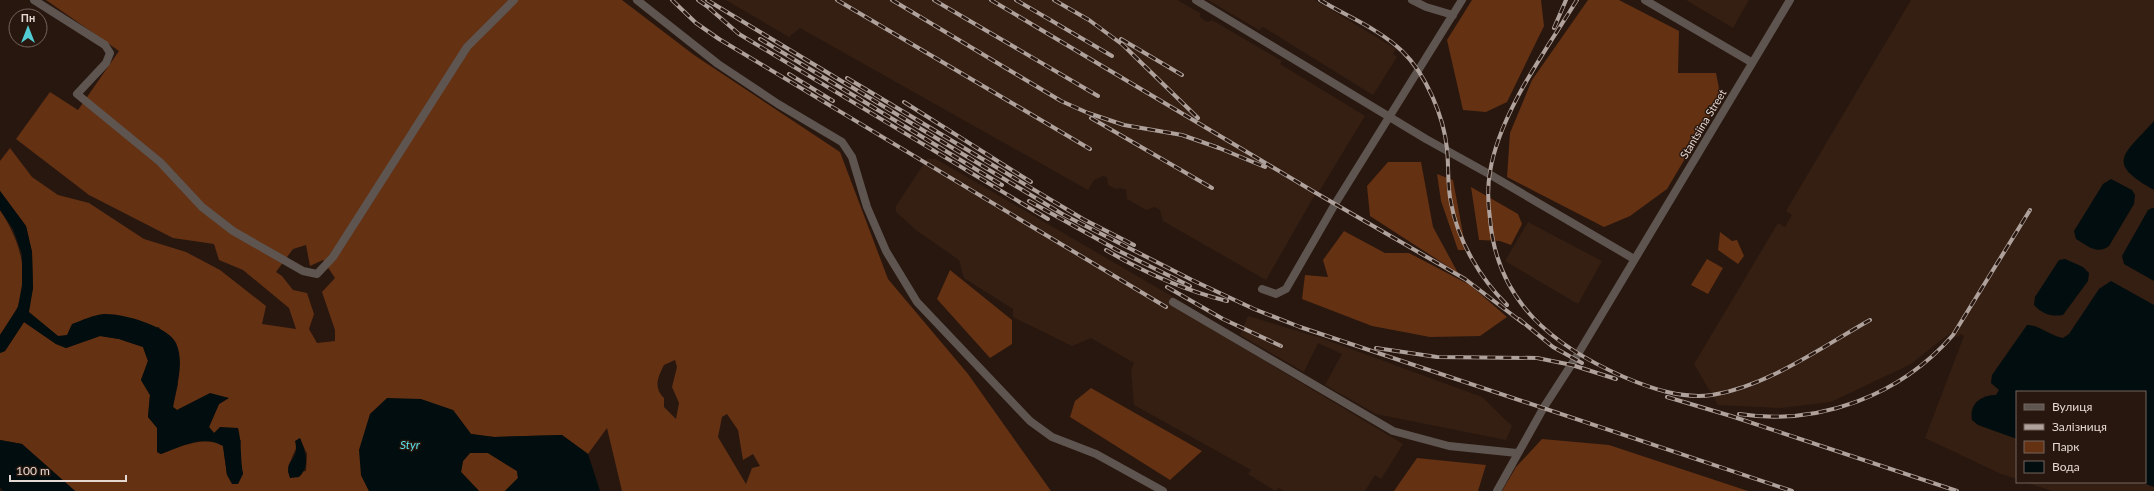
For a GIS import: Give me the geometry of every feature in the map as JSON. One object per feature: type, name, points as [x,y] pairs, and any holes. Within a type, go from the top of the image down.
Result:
[{"type":"street","points":[[34,0],[105,45],[110,54],[106,63],[77,94],[160,162],[202,207],[233,231],[303,272],[317,274],[333,258],[467,47],[514,0]]},
{"type":"street","points":[[637,0],[718,64],[778,104],[842,142],[852,157],[867,207],[886,251],[916,302],[1030,421],[1052,437],[1096,454],[1163,491]]},
{"type":"street","points":[[1196,0],[1390,117],[1634,259]]},
{"type":"street","points":[[1412,0],[1426,7],[1453,15]]},
{"type":"street","points":[[1262,289],[1276,294],[1286,289],[1335,204],[1462,0]]},
{"type":"street","points":[[1645,0],[1751,62]]},
{"type":"street","name":"Stantsiina Street","points":[[1497,491],[1517,453],[1751,62],[1790,0]]},
{"type":"street","points":[[1173,302],[1393,431],[1449,446],[1517,453]]},
{"type":"shaded area","points":[[726,0],[1177,0],[1200,13],[1200,17],[1204,20],[1208,22],[1212,20],[1282,61],[1280,64],[1365,116],[1320,190],[1313,198],[1266,280],[1163,221],[1160,210],[1155,207],[1146,210],[1127,199],[1126,190],[1121,188],[1116,189],[1108,185],[1107,177],[1103,176],[1094,180],[1088,190],[800,28],[789,37]]},
{"type":"shaded area","points":[[1208,0],[1315,0],[1396,49],[1393,54],[1397,57],[1373,95],[1263,27],[1259,30]]},
{"type":"shaded area","points":[[1686,0],[1749,0],[1733,28]]},
{"type":"shaded area","points":[[1911,0],[2154,0],[2154,491],[2052,491],[2028,483],[2146,483],[2146,391],[2016,391],[2016,479],[2001,474],[1925,438],[1964,336],[1961,334],[1957,337],[1950,333],[1911,364],[1831,402],[1780,408],[1718,405],[1694,364],[1778,223],[1785,227],[1792,215],[1786,211]]},
{"type":"shaded area","points":[[927,159],[936,159],[1175,298],[1172,305],[1403,444],[1381,479],[1375,475],[1365,491],[1284,491],[1279,488],[1275,491],[1248,474],[1251,470],[1134,405],[1131,370],[1134,363],[1091,338],[1072,346],[1013,317],[1013,309],[964,278],[959,260],[916,230],[896,212],[896,206]]},
{"type":"shaded area","points":[[1528,222],[1602,261],[1578,304],[1505,261]]},
{"type":"shaded area","points":[[1248,316],[1321,338],[1482,397],[1512,426],[1506,440],[1376,414],[1325,385],[1342,354],[1318,343],[1304,372],[1240,335]]},
{"type":"green space","points":[[46,0],[622,0],[694,55],[840,152],[888,279],[968,374],[1051,491],[622,491],[607,428],[588,454],[562,435],[494,437],[471,434],[453,410],[361,475],[369,491],[75,491],[22,444],[0,440],[0,353],[5,351],[24,322],[56,344],[66,348],[100,336],[119,339],[143,347],[148,361],[141,380],[150,395],[148,417],[157,427],[157,452],[161,454],[192,443],[216,443],[223,446],[227,475],[243,474],[239,457],[241,440],[214,433],[209,427],[219,404],[228,398],[210,394],[177,410],[173,407],[178,384],[159,327],[62,337],[58,336],[28,312],[33,288],[32,252],[26,226],[0,191],[0,161],[10,148],[32,177],[58,195],[89,203],[144,239],[186,252],[220,270],[266,306],[262,324],[296,329],[289,308],[243,270],[219,260],[214,244],[173,238],[89,195],[16,139],[50,92],[78,110],[119,51]],"holes":[[[306,245],[310,266],[323,260],[335,278],[322,292],[335,330],[335,341],[317,343],[309,329],[314,314],[307,293],[293,290],[282,276],[276,272],[293,249]],[[675,360],[677,367],[672,387],[679,403],[676,419],[664,407],[664,398],[658,386],[658,378],[664,365]],[[727,414],[738,430],[743,460],[753,454],[760,466],[752,468],[746,484],[718,437],[722,417]],[[300,438],[307,454],[306,471],[288,473],[291,460]]]},
{"type":"green space","points":[[1472,0],[1541,0],[1544,26],[1507,102],[1486,112],[1463,110],[1447,40]]},
{"type":"green space","points":[[1588,0],[1619,0],[1679,31],[1678,73],[1716,73],[1721,98],[1667,189],[1630,216],[1604,227],[1507,177],[1510,133],[1532,80]]},
{"type":"green space","points":[[1388,162],[1421,162],[1433,227],[1458,273],[1370,216],[1367,186]]},
{"type":"green space","points":[[1437,174],[1453,180],[1466,250],[1458,250],[1441,201]]},
{"type":"green space","points":[[1471,187],[1518,214],[1522,224],[1511,245],[1500,241],[1479,240]]},
{"type":"green space","points":[[0,210],[13,232],[21,256],[23,281],[18,306],[0,335]]},
{"type":"green space","points":[[1344,231],[1385,253],[1409,253],[1470,285],[1507,317],[1480,336],[1430,337],[1372,326],[1302,299],[1305,275],[1328,277],[1323,260]]},
{"type":"green space","points":[[1720,232],[1732,241],[1737,240],[1744,256],[1738,264],[1718,250]]},
{"type":"green space","points":[[1707,259],[1723,268],[1708,294],[1691,285]]},
{"type":"green space","points":[[950,270],[1012,320],[1012,344],[990,358],[937,299]]},
{"type":"green space","points":[[1091,388],[1202,451],[1170,480],[1070,417],[1075,401]]},
{"type":"green space","points":[[1542,439],[1609,445],[1748,491],[1502,491],[1516,467]]},
{"type":"green space","points":[[470,453],[488,453],[517,471],[518,478],[505,491],[479,491],[461,472],[463,461]]},
{"type":"green space","points":[[1417,458],[1486,465],[1478,491],[1394,491]]},
{"type":"water","points":[[2154,121],[2154,190],[2129,172],[2124,165],[2124,158],[2127,151]]},
{"type":"water","points":[[2111,179],[2132,190],[2135,195],[2134,204],[2109,246],[2105,249],[2096,250],[2076,239],[2074,231],[2103,184]]},
{"type":"water","points":[[0,191],[26,226],[32,252],[33,288],[29,312],[58,336],[67,335],[72,324],[104,314],[133,318],[164,331],[176,343],[180,359],[179,375],[173,407],[177,410],[210,393],[229,398],[219,404],[209,427],[214,433],[220,427],[238,428],[243,474],[238,484],[232,484],[227,475],[223,446],[216,443],[200,441],[184,445],[161,454],[157,452],[157,428],[148,417],[150,395],[141,380],[148,361],[143,347],[119,339],[100,336],[66,348],[56,344],[24,322],[5,351],[0,353],[0,335],[18,307],[22,285],[22,254],[13,229],[0,210]]},
{"type":"water","points":[[2154,208],[2154,281],[2124,264],[2122,256],[2148,210]]},
{"type":"water","points":[[2065,259],[2083,267],[2089,273],[2088,281],[2063,315],[2055,316],[2047,314],[2040,311],[2034,305],[2035,297],[2059,260]]},
{"type":"water","points":[[2111,281],[2154,305],[2154,487],[2144,483],[2146,483],[2146,391],[2016,391],[2016,439],[1978,425],[1972,420],[1972,409],[1974,405],[1981,399],[1991,395],[1996,395],[1999,390],[1991,383],[1992,375],[2027,325],[2032,325],[2063,338],[2069,334],[2099,289]]},
{"type":"water","name":"Styr","points":[[387,398],[421,399],[453,410],[471,434],[494,437],[562,435],[588,454],[600,491],[505,491],[518,478],[517,471],[488,453],[470,453],[463,461],[461,472],[479,491],[369,491],[361,475],[359,450],[370,414]]},
{"type":"water","points":[[300,438],[306,458],[305,468],[299,477],[290,478],[288,469],[296,451],[295,441]]},
{"type":"water","points":[[0,440],[22,444],[75,491],[3,491],[0,487]]},
{"type":"railway","points":[[672,0],[696,23],[719,39],[1166,307]]},
{"type":"railway","points":[[698,0],[711,9]]},
{"type":"railway","points":[[707,0],[1064,215],[1192,280],[1254,309],[1300,327],[1792,491]]},
{"type":"railway","points":[[837,0],[1090,149]]},
{"type":"railway","points":[[892,0],[1061,101],[1088,113],[1124,125],[1182,135],[1265,167]]},
{"type":"railway","points":[[934,0],[1098,96]]},
{"type":"railway","points":[[991,0],[1316,193],[1465,279],[1523,323]]},
{"type":"railway","points":[[1016,0],[1112,56]]},
{"type":"railway","points":[[1054,0],[1089,20],[1123,45],[1198,118]]},
{"type":"railway","points":[[1320,0],[1393,43],[1411,61],[1419,72],[1438,110],[1442,123],[1447,149],[1450,196],[1454,217],[1459,231],[1479,271],[1507,305]]},
{"type":"railway","points":[[1554,28],[1566,0]]},
{"type":"railway","points":[[1577,0],[1538,61],[1513,105],[1495,150],[1489,178],[1489,208],[1495,248],[1504,274],[1517,297],[1533,318],[1552,335],[1574,351],[1598,365],[1656,389],[1690,396],[1712,395],[1754,383],[1794,364],[1870,320]]},
{"type":"railway","points":[[709,8],[739,34],[1048,219]]},
{"type":"railway","points":[[760,39],[1002,185]]},
{"type":"railway","points":[[1121,39],[1182,75]]},
{"type":"railway","points":[[789,74],[833,101]]},
{"type":"railway","points":[[847,78],[1083,219],[1134,245]]},
{"type":"railway","points":[[904,102],[1031,182]]},
{"type":"railway","points":[[1091,118],[1212,188]]},
{"type":"railway","points":[[1029,201],[1117,250],[1190,286]]},
{"type":"railway","points":[[1739,414],[1769,417],[1799,415],[1828,410],[1856,402],[1883,390],[1908,375],[1932,356],[1953,335],[2030,210]]},
{"type":"railway","points":[[1106,250],[1165,280],[1195,292],[1227,301]]},
{"type":"railway","points":[[1167,287],[1223,319],[1281,346]]},
{"type":"railway","points":[[1519,319],[1553,347],[1582,363]]},
{"type":"railway","points":[[1376,348],[1437,357],[1537,358],[1572,365],[1616,379]]},
{"type":"railway","points":[[1667,397],[1731,416],[1957,491]]}]
